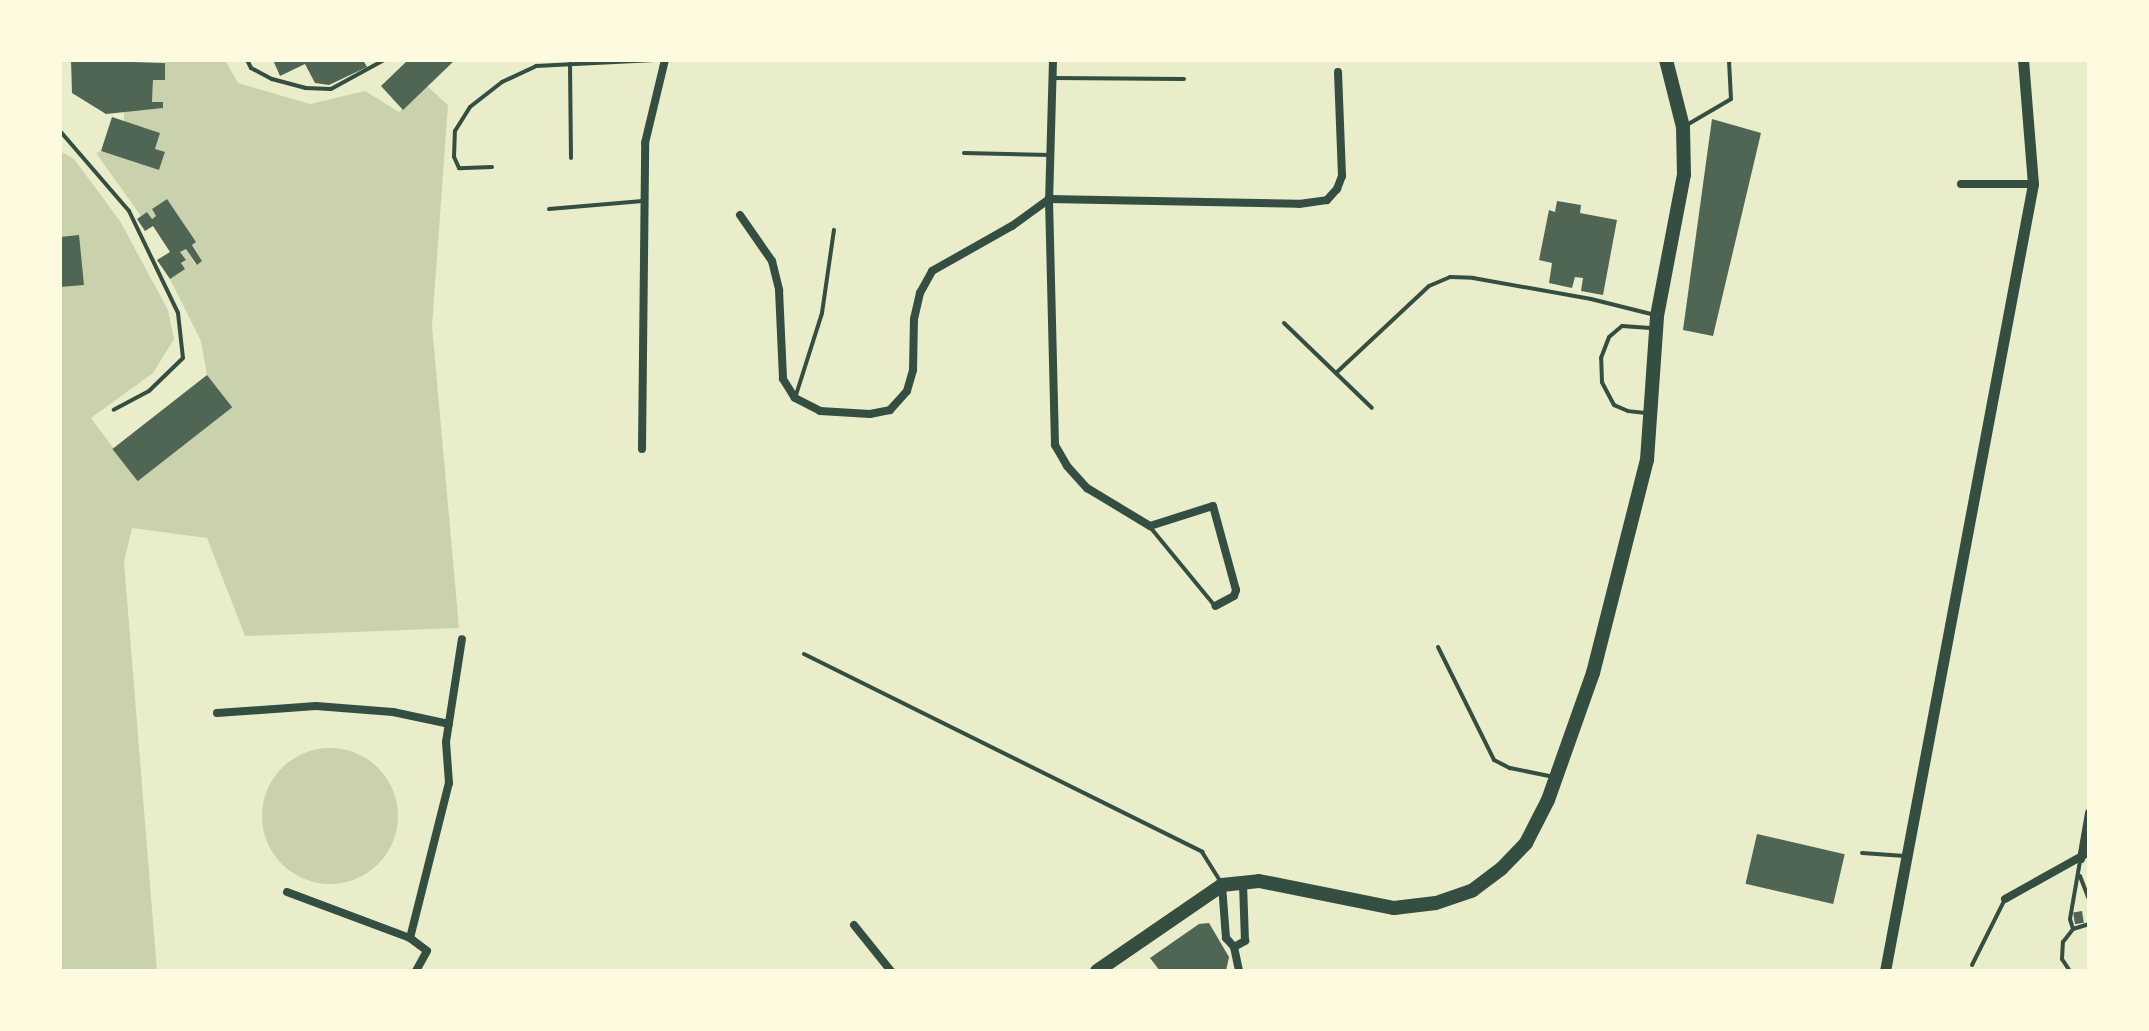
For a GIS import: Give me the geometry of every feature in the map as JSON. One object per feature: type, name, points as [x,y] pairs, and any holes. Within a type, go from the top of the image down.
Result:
[{"type":"main road","points":[[1097,971],[1222,885],[1259,881],[1394,908],[1436,903],[1473,890],[1502,868],[1526,843],[1556,778],[1593,673],[1647,460],[1657,322],[1684,175],[1683,127],[1666,60]]},
{"type":"street","points":[[642,449],[645,143],[665,60]]},
{"type":"street","points":[[1053,60],[1049,199],[1055,445],[1067,466],[1087,488],[1150,526],[1213,506],[1236,590],[1234,596],[1215,606]]},
{"type":"street","points":[[1885,971],[2033,184],[2023,60]]},
{"type":"street","points":[[740,215],[772,261],[779,290],[783,379],[795,398],[820,411],[870,414],[890,410],[907,391],[914,319],[920,293],[932,271],[1012,226],[1049,199],[1322,203],[1335,192],[1342,176],[1338,72]]},
{"type":"street","points":[[1961,184],[2033,184]]},
{"type":"street","points":[[410,938],[449,783],[446,742],[462,639]]},
{"type":"street","points":[[217,713],[316,706],[393,712],[449,724]]},
{"type":"street","points":[[2081,859],[2089,813]]},
{"type":"street","points":[[2005,899],[2089,852]]},
{"type":"street","points":[[1234,947],[1245,941],[1243,883]]},
{"type":"street","points":[[1222,885],[1226,938],[1234,947],[1239,971]]},
{"type":"street","points":[[287,892],[410,938],[427,951],[416,971]]},
{"type":"street","points":[[854,925],[891,971]]},
{"type":"lane","points":[[247,60],[251,68],[272,79],[305,88],[331,89],[384,60]]},
{"type":"lane","points":[[492,167],[459,168],[454,157],[455,131],[470,107],[502,82],[536,66],[655,60]]},
{"type":"lane","points":[[1683,127],[1731,99],[1729,60]]},
{"type":"lane","points":[[570,64],[571,158]]},
{"type":"lane","points":[[1054,78],[1184,79]]},
{"type":"lane","points":[[60,131],[129,211],[178,313],[183,358],[149,391],[114,410]]},
{"type":"lane","points":[[964,153],[1051,155]]},
{"type":"lane","points":[[549,209],[645,200]]},
{"type":"lane","points":[[795,398],[822,313],[834,230]]},
{"type":"lane","points":[[1336,373],[1429,286],[1450,277],[1473,278],[1591,299],[1657,322]]},
{"type":"lane","points":[[1650,413],[1628,411],[1614,405],[1602,382],[1601,358],[1609,337],[1622,326],[1657,322]]},
{"type":"lane","points":[[1284,323],[1372,408]]},
{"type":"lane","points":[[1150,526],[1215,606]]},
{"type":"lane","points":[[1438,647],[1494,760],[1510,768],[1556,778]]},
{"type":"lane","points":[[804,654],[1202,852],[1222,885]]},
{"type":"lane","points":[[1862,853],[1907,857]]},
{"type":"lane","points":[[2073,929],[2070,919],[2081,859]]},
{"type":"lane","points":[[2079,874],[2089,900]]},
{"type":"lane","points":[[1972,965],[2005,899]]},
{"type":"lane","points":[[2066,970],[2063,942],[2073,929],[2089,924]]},
{"type":"green space","points":[[165,60],[225,60],[238,83],[310,104],[365,91],[399,112],[427,86],[448,105],[432,326],[459,628],[245,636],[207,538],[132,528],[124,562],[157,971],[60,971],[60,151],[74,159],[120,221],[168,310],[174,339],[153,373],[91,418],[138,481],[232,407],[207,375],[201,341],[170,279],[185,260],[180,252],[186,249],[196,265],[202,261],[167,199],[152,209],[156,216],[152,219],[147,212],[141,216],[96,153],[101,151],[159,170],[165,153],[155,149],[160,133],[124,121],[124,111],[163,108],[163,102],[152,102],[153,80],[165,79]]},
{"type":"green space","points":[[330,748],[356,753],[378,768],[393,790],[398,816],[393,842],[378,864],[356,879],[330,884],[304,879],[282,864],[267,842],[262,816],[267,790],[282,768],[304,753]]},
{"type":"building","points":[[71,60],[165,63],[165,80],[153,80],[152,102],[163,102],[163,108],[106,114],[72,93]]},
{"type":"building","points":[[273,60],[363,60],[367,67],[329,85],[315,83],[305,64],[280,76]]},
{"type":"building","points":[[408,60],[455,60],[403,110],[381,86]]},
{"type":"building","points":[[112,117],[160,133],[155,149],[165,152],[159,170],[101,151]]},
{"type":"building","points":[[1712,119],[1761,133],[1713,336],[1683,330]]},
{"type":"building","points":[[167,199],[196,242],[192,245],[202,261],[197,265],[186,249],[180,252],[186,260],[181,263],[185,269],[170,279],[157,260],[170,252],[153,226],[145,231],[137,219],[147,212],[152,219],[156,216],[152,209]]},
{"type":"building","points":[[1557,201],[1581,205],[1580,213],[1617,220],[1603,295],[1581,291],[1583,278],[1575,277],[1572,288],[1549,283],[1552,263],[1539,260],[1549,210],[1555,212]]},
{"type":"building","points":[[79,235],[84,285],[60,287],[60,237]]},
{"type":"building","points":[[207,375],[232,407],[138,481],[112,449]]},
{"type":"building","points":[[1757,834],[1845,854],[1833,904],[1746,884]]},
{"type":"building","points":[[2082,911],[2084,923],[2075,924],[2073,912]]},
{"type":"building","points":[[1209,923],[1229,957],[1226,971],[1160,971],[1150,958],[1199,924]]}]
